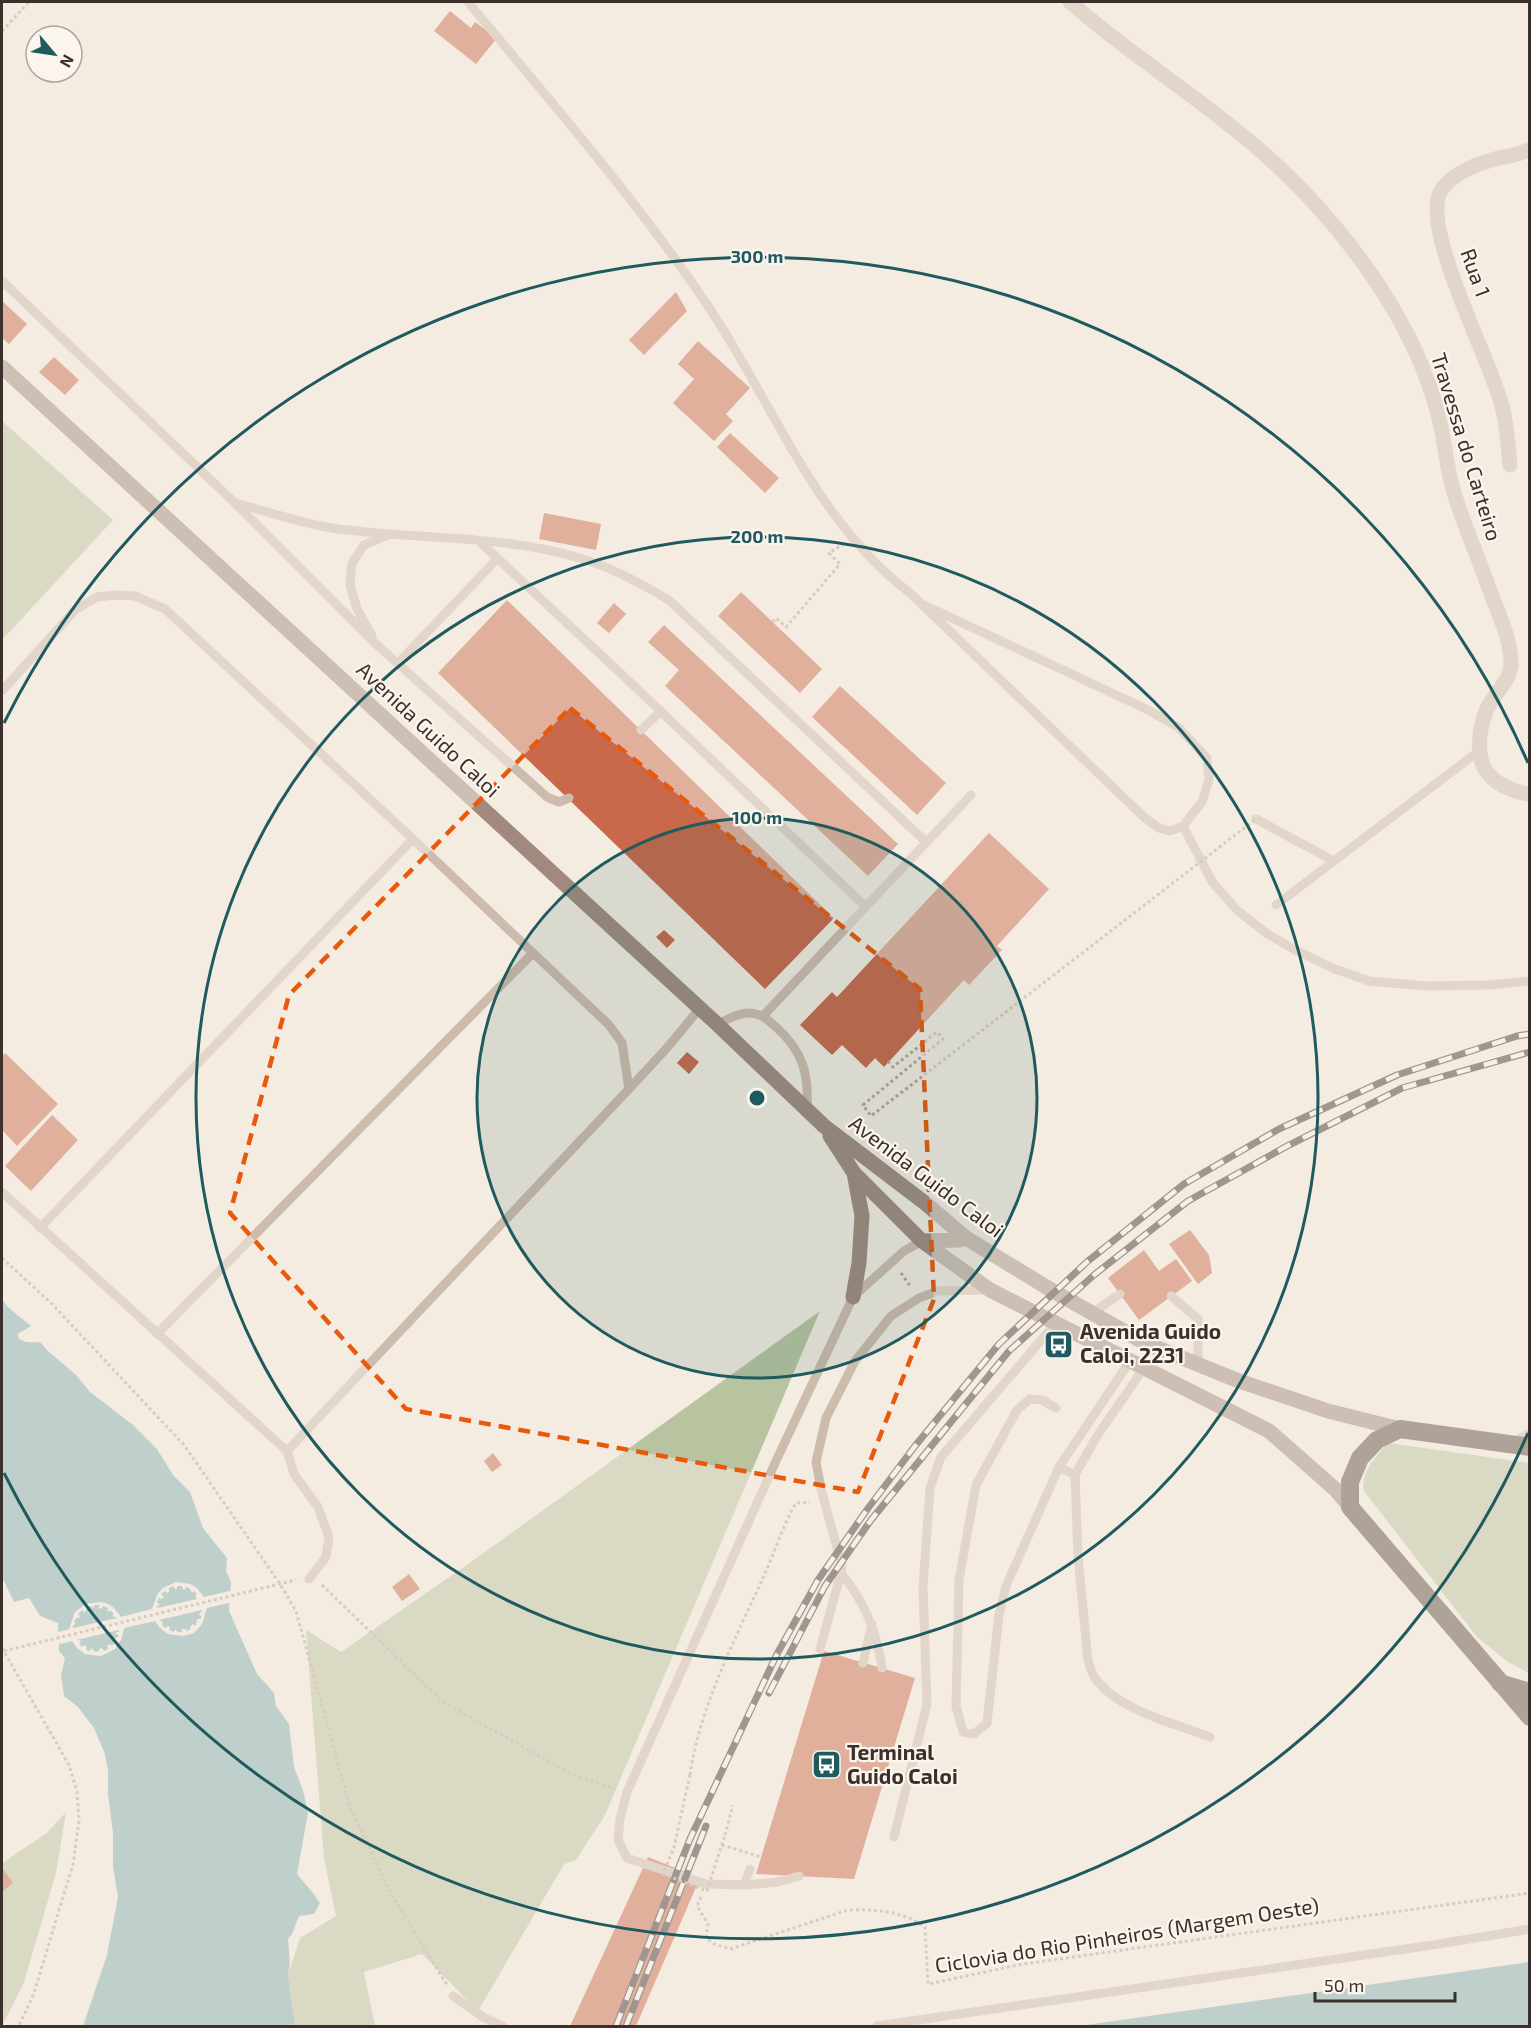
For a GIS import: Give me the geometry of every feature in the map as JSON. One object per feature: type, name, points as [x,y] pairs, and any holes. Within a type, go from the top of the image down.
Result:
[{"type":"highway","points":[[1530,1447],[1400,1429],[1377,1440],[1360,1458],[1350,1482],[1350,1507],[1530,1717]]},
{"type":"highway","points":[[1498,1682],[1530,1692]]},
{"type":"main road","name":"Avenida Guido Caloi","points":[[2,368],[717,1024],[807,1111],[966,1238],[1145,1343],[1239,1381],[1328,1411],[1400,1429]]},
{"type":"main road","name":"Avenida Guido Caloi","points":[[824,1126],[854,1173],[922,1241],[990,1290],[1269,1431],[1326,1482],[1350,1507]]},
{"type":"main road","points":[[854,1173],[862,1216],[854,1297]]},
{"type":"main road","points":[[922,1241],[966,1238]]},
{"type":"street","name":"Travessa do Carteiro","points":[[1070,2],[1096,25],[1201,102],[1262,152],[1305,194],[1347,242],[1389,302],[1427,379],[1440,421],[1454,494],[1510,649],[1512,665],[1506,680],[1487,709],[1479,751]]},
{"type":"street","name":"Rua 1","points":[[1510,465],[1502,406],[1444,251],[1435,209],[1440,191],[1452,179],[1478,165],[1530,149]]},
{"type":"street","points":[[1479,751],[1484,768],[1492,779],[1530,794]]},
{"type":"lane","points":[[468,2],[626,193],[710,310],[822,498],[852,539],[888,576],[922,604],[1146,819],[1159,828],[1170,831],[1183,826],[1202,802],[1209,780],[1207,758],[1178,727],[922,604]]},
{"type":"lane","points":[[2,281],[235,503],[377,645],[547,797],[559,802],[569,798]]},
{"type":"lane","points":[[235,503],[330,528],[510,543],[577,557],[640,583],[670,601],[926,842]]},
{"type":"lane","points":[[377,645],[357,609],[350,585],[352,562],[364,545],[389,534]]},
{"type":"lane","points":[[479,541],[865,906]]},
{"type":"lane","points":[[398,663],[497,559]]},
{"type":"lane","points":[[2,690],[75,610],[97,597],[135,596],[165,609],[413,838],[609,1025],[622,1043],[630,1089]]},
{"type":"lane","points":[[641,730],[661,711]]},
{"type":"lane","points":[[1276,905],[1479,751]]},
{"type":"lane","points":[[763,1016],[971,795]]},
{"type":"lane","points":[[1256,819],[1334,861]]},
{"type":"lane","points":[[1183,826],[1213,883],[1237,910],[1266,933],[1335,969],[1369,981],[1426,986],[1488,985],[1530,981]]},
{"type":"lane","points":[[40,1228],[413,838]]},
{"type":"lane","points":[[157,1334],[533,953]]},
{"type":"lane","points":[[287,1451],[630,1089],[699,1008]]},
{"type":"lane","points":[[717,1024],[745,1013],[763,1016],[786,1036],[801,1058],[808,1085],[807,1111]]},
{"type":"lane","points":[[2,1192],[287,1451],[294,1474],[318,1507],[329,1537],[326,1557],[309,1579]]},
{"type":"lane","points":[[799,1876],[778,1882],[744,1885],[706,1884],[627,1858],[618,1840],[620,1819],[627,1792],[776,1461],[854,1297],[904,1251],[922,1241]]},
{"type":"lane","points":[[820,1649],[842,1566],[816,1462],[826,1418],[855,1361],[891,1316],[919,1298],[938,1291],[990,1290]]},
{"type":"lane","points":[[1092,1313],[1120,1294]]},
{"type":"lane","points":[[1171,1296],[1198,1319],[1198,1365]]},
{"type":"lane","points":[[894,1837],[927,1704],[923,1587],[930,1488],[941,1457],[1055,1324]]},
{"type":"lane","points":[[1056,1408],[1042,1400],[1030,1399],[1017,1410],[976,1485],[959,1580],[956,1706],[963,1732],[974,1734],[987,1723],[999,1615],[1006,1586],[1059,1467],[1130,1361]]},
{"type":"lane","points":[[1144,1368],[1097,1436],[1075,1475],[1078,1556],[1088,1661],[1093,1676],[1102,1687],[1127,1706],[1210,1737]]},
{"type":"lane","points":[[1509,1445],[1530,1433]]},
{"type":"lane","points":[[1059,1467],[1075,1475]]},
{"type":"lane","points":[[841,1573],[855,1590],[872,1624],[882,1668]]},
{"type":"lane","points":[[863,1663],[872,1624]]},
{"type":"lane","points":[[744,1885],[750,1869]]},
{"type":"lane","points":[[876,2026],[1403,1950],[1530,1929]]},
{"type":"lane","points":[[453,1995],[483,2017],[503,2026]]},
{"type":"path","points":[[2,31],[29,2]]},
{"type":"path","points":[[772,622],[776,618],[786,627],[840,564],[829,553]]},
{"type":"path","points":[[888,1061],[893,1066],[937,1032],[942,1039],[863,1105],[871,1116],[1256,819]]},
{"type":"path","points":[[2,1258],[52,1304],[184,1445],[280,1584],[296,1611],[350,1807],[390,1892],[453,1995]]},
{"type":"path","points":[[733,1805],[707,1891],[663,1874],[674,1847],[690,1775],[693,1750],[723,1665],[776,1549],[790,1512],[796,1503],[807,1501],[826,1507]]},
{"type":"path","points":[[19,2026],[34,1993],[73,1864],[79,1821],[76,1792],[69,1765],[3,1650],[304,1578],[309,1579],[324,1586],[444,1703],[574,1775],[627,1792]]},
{"type":"path","points":[[722,1845],[761,1857]]},
{"type":"path","name":"Ciclovia do Rio Pinheiros (Margem Oeste)","points":[[706,1884],[697,1906],[708,1924],[706,1938],[730,1950],[848,1910],[867,1909],[893,1912],[915,1920],[925,1927],[928,1984],[1023,1964],[1530,1893]]},
{"type":"highlighted area","points":[[570,708],[920,989],[934,1299],[858,1492],[406,1409],[230,1213],[289,995]]},
{"type":"green space","points":[[2,421],[113,520],[2,640]]},
{"type":"green space","points":[[820,1311],[605,1815],[576,1860],[564,1864],[478,2011],[422,1954],[364,1972],[375,2026],[295,2026],[288,1975],[300,1938],[336,1916],[324,1858],[306,1630],[341,1652],[471,1562]]},
{"type":"green space","points":[[1388,1443],[1529,1463],[1529,1673],[1508,1662],[1477,1637],[1364,1491],[1363,1484],[1367,1471]]},
{"type":"green space","points":[[66,1812],[56,1873],[24,1982],[2,2026],[2,1863],[47,1833]]},
{"type":"water","points":[[2,1300],[31,1326],[18,1334],[22,1341],[40,1342],[76,1375],[90,1392],[133,1425],[157,1449],[173,1475],[190,1492],[203,1528],[227,1558],[226,1571],[231,1582],[229,1611],[257,1674],[274,1693],[276,1706],[289,1724],[294,1767],[303,1790],[308,1813],[297,1874],[320,1903],[314,1914],[299,1916],[288,1939],[290,1964],[288,1975],[295,2026],[83,2026],[107,1955],[118,1897],[113,1867],[108,1771],[105,1754],[94,1728],[78,1707],[64,1696],[61,1675],[65,1658],[59,1651],[58,1623],[40,1616],[29,1598],[14,1602],[2,1577]]},
{"type":"water","points":[[1529,1962],[1529,2026],[1079,2026]]},
{"type":"pier","points":[[176,1582],[190,1584],[196,1587],[204,1597],[234,1590],[233,1602],[207,1608],[202,1624],[194,1633],[184,1636],[168,1634],[155,1621],[124,1628],[122,1638],[115,1649],[101,1656],[85,1654],[72,1641],[56,1645],[55,1633],[69,1629],[75,1612],[86,1604],[106,1603],[113,1607],[121,1617],[152,1609],[158,1593]],"holes":[[[173,1586],[175,1589],[177,1586],[182,1586],[185,1590],[186,1587],[189,1588],[192,1593],[194,1591],[197,1594],[195,1596],[197,1599],[157,1608],[160,1605],[157,1602],[159,1598],[164,1597],[161,1594],[165,1591],[169,1592],[169,1588]],[[94,1605],[99,1605],[102,1609],[103,1606],[108,1608],[107,1611],[111,1611],[114,1614],[112,1616],[117,1618],[73,1628],[82,1610],[84,1612],[90,1606],[94,1608]],[[202,1610],[199,1615],[202,1616],[197,1619],[196,1625],[193,1624],[187,1631],[182,1629],[182,1632],[178,1632],[175,1629],[174,1632],[169,1630],[168,1626],[165,1628],[162,1625],[163,1622],[159,1620]],[[119,1630],[116,1632],[119,1635],[113,1640],[115,1642],[112,1646],[110,1644],[107,1646],[108,1649],[104,1651],[102,1648],[95,1652],[91,1648],[90,1651],[86,1650],[87,1647],[84,1645],[82,1647],[79,1644],[81,1642],[76,1640]]]},
{"type":"building","points":[[450,11],[471,28],[475,22],[497,38],[476,64],[434,31]]},
{"type":"building","points":[[676,292],[687,311],[644,355],[629,340]]},
{"type":"building","points":[[2,301],[27,324],[9,344],[2,338]]},
{"type":"building","points":[[698,341],[750,388],[726,414],[733,421],[714,441],[673,403],[694,379],[678,364]]},
{"type":"building","points":[[54,357],[79,380],[65,395],[39,372]]},
{"type":"building","points":[[730,433],[779,478],[765,493],[717,447]]},
{"type":"building","points":[[544,513],[601,524],[596,550],[539,539]]},
{"type":"building","points":[[741,592],[822,669],[800,693],[718,616]]},
{"type":"building","points":[[507,600],[834,918],[765,989],[438,673]]},
{"type":"building","points":[[614,603],[626,614],[609,633],[597,623]]},
{"type":"building","points":[[664,625],[898,844],[868,876],[665,686],[679,670],[648,642]]},
{"type":"building","points":[[840,686],[946,783],[917,815],[812,717]]},
{"type":"building","points":[[989,833],[1049,889],[997,946],[1002,950],[969,985],[964,980],[884,1067],[875,1058],[866,1068],[842,1045],[832,1055],[800,1025],[832,992],[837,997]]},
{"type":"building","points":[[664,930],[675,940],[667,948],[656,937]]},
{"type":"building","points":[[687,1052],[699,1062],[689,1074],[677,1063]]},
{"type":"building","points":[[5,1053],[58,1104],[17,1146],[2,1130],[2,1057]]},
{"type":"building","points":[[52,1115],[78,1140],[31,1191],[5,1166]]},
{"type":"building","points":[[1190,1230],[1209,1255],[1212,1273],[1198,1284],[1169,1244]]},
{"type":"building","points":[[1144,1250],[1159,1271],[1176,1259],[1192,1281],[1139,1320],[1108,1278]]},
{"type":"building","points":[[493,1453],[502,1465],[492,1472],[484,1461]]},
{"type":"building","points":[[409,1574],[420,1589],[402,1601],[392,1587]]},
{"type":"building","points":[[824,1651],[915,1678],[854,1879],[756,1874]]},
{"type":"building","points":[[648,1857],[700,1878],[636,2026],[570,2026]]},
{"type":"building","points":[[2,1868],[13,1883],[2,1892]]},
{"type":"railway","points":[[616,2026],[690,1839],[777,1654],[818,1580],[915,1446],[999,1344],[1088,1261],[1184,1184],[1279,1129],[1397,1075],[1517,1036],[1530,1034]]},
{"type":"railway","points":[[769,1693],[825,1586],[871,1520],[1009,1351],[1094,1275],[1188,1201],[1289,1145],[1402,1088],[1530,1052]]},
{"type":"railway","points":[[626,2026],[706,1826]]},
{"type":"place","name":"Avenida Guido Caloi, 2231","points":[[1059,1344]]},
{"type":"place","name":"Terminal Guido Caloi","points":[[826,1765]]}]
